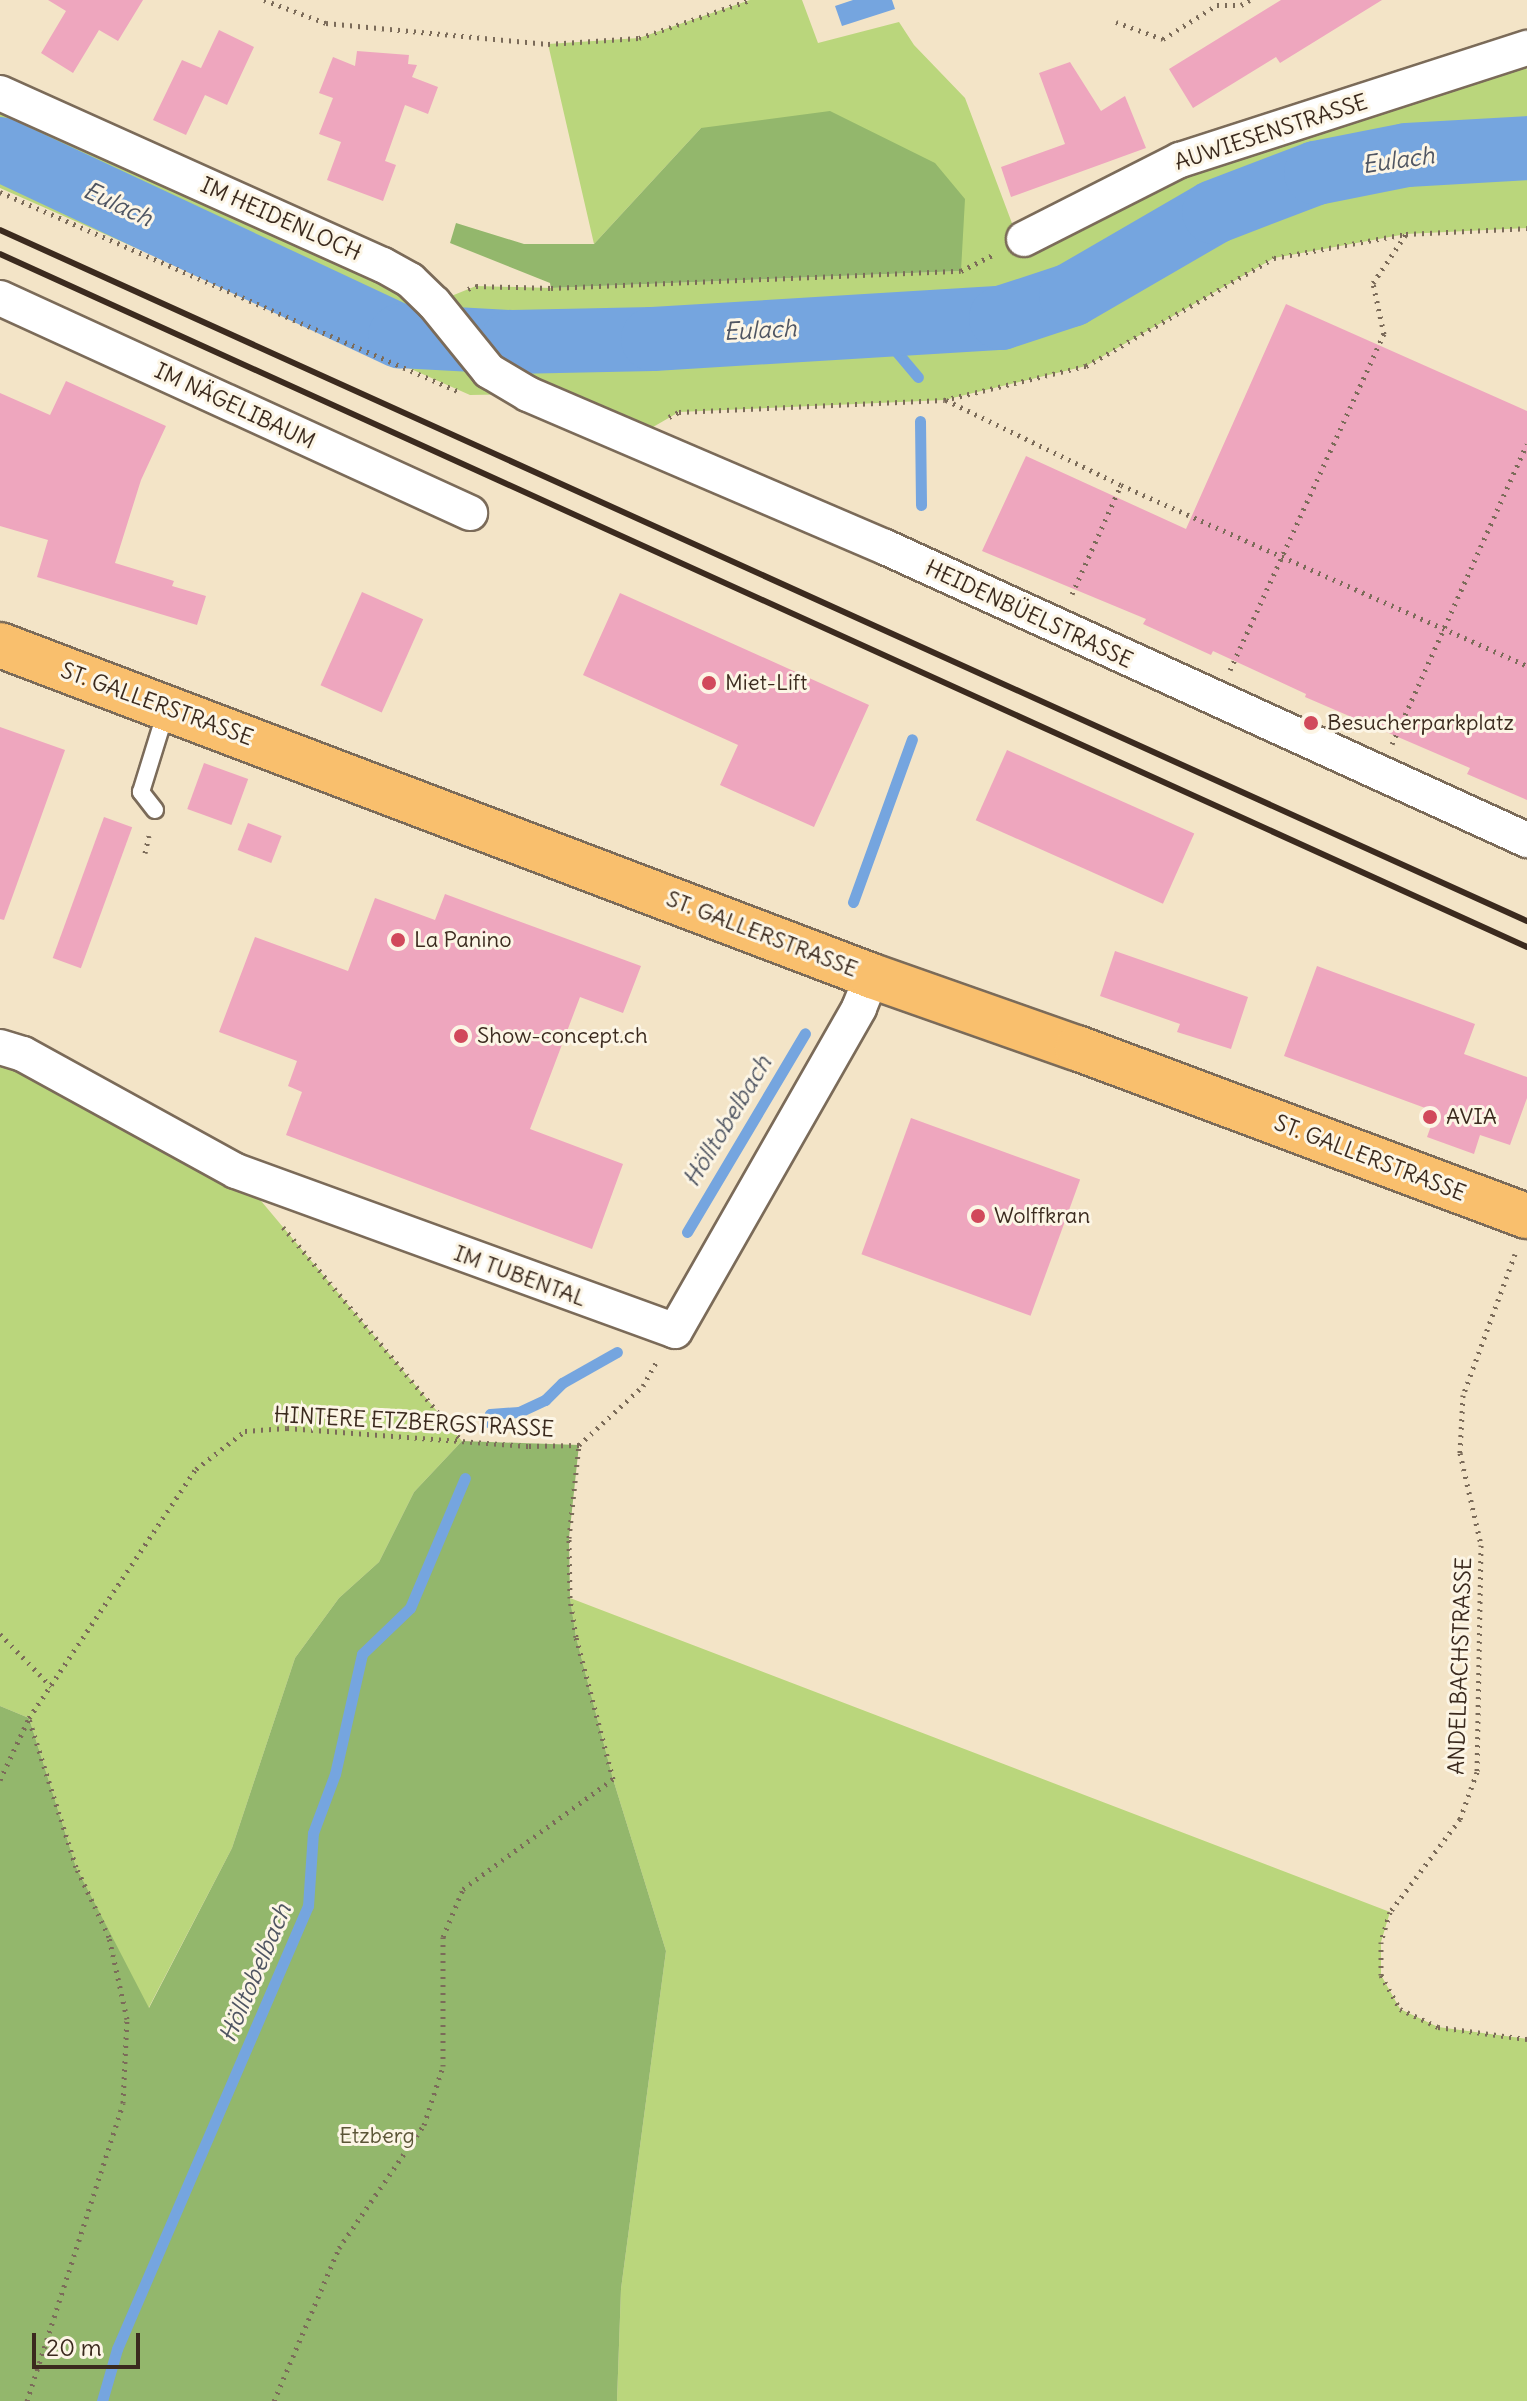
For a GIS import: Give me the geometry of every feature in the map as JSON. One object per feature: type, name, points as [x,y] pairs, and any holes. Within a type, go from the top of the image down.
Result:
[{"type":"main road","name":"ST. GALLERSTRASSE","points":[[0,645],[872,976],[1077,1048],[1523,1230]]},
{"type":"street","name":"AUWIESENSTRASSE","points":[[1024,239],[1180,160],[1527,48]]},
{"type":"street","name":"IM HEIDENLOCH","points":[[0,93],[383,265],[410,280],[434,303],[489,371],[528,394]]},
{"type":"street","name":"IM NÄGELIBAUM","points":[[0,298],[470,513]]},
{"type":"street","name":"HEIDENBÜELSTRASSE","points":[[528,394],[885,547],[1527,840]]},
{"type":"street","points":[[675,1331],[859,1008],[872,976]]},
{"type":"street","name":"IM TUBENTAL","points":[[0,1047],[23,1054],[236,1171],[675,1331]]},
{"type":"lane","points":[[155,810],[141,792],[168,707]]},
{"type":"path","points":[[264,0],[326,23],[548,44],[639,38],[750,0]]},
{"type":"path","points":[[1116,22],[1163,39],[1217,5],[1241,5],[1250,0]]},
{"type":"path","points":[[0,192],[409,373],[470,395],[528,394]]},
{"type":"path","points":[[634,438],[679,412],[944,400],[1086,366],[1274,258],[1406,234],[1527,228]]},
{"type":"path","points":[[1235,658],[1384,334],[1373,283],[1406,234]]},
{"type":"path","points":[[434,303],[476,286],[551,288],[961,271],[1024,239]]},
{"type":"path","points":[[944,400],[1121,485],[1527,666]]},
{"type":"path","points":[[1398,732],[1527,444]]},
{"type":"path","points":[[1076,585],[1121,485]]},
{"type":"path","points":[[275,1218],[462,1441]]},
{"type":"path","name":"ANDELBACHSTRASSE","points":[[1523,1230],[1463,1395],[1460,1453],[1481,1545],[1477,1772],[1460,1819],[1390,1912],[1381,1942],[1381,1975],[1400,2009],[1438,2027],[1527,2039]]},
{"type":"path","points":[[274,2401],[339,2248],[424,2125],[443,2066],[443,1937],[463,1889],[613,1779],[576,1637],[570,1598],[569,1538],[579,1445],[643,1386],[675,1331]]},
{"type":"path","name":"HINTERE ETZBERGSTRASSE","points":[[0,1780],[29,1718],[196,1469],[245,1431],[287,1428],[462,1441],[579,1445]]},
{"type":"path","points":[[0,1634],[51,1686]]},
{"type":"path","points":[[27,2401],[123,2103],[127,2019],[109,1937],[76,1867],[29,1718]]},
{"type":"green space","points":[[750,0],[802,0],[818,43],[899,22],[914,45],[965,98],[1019,242],[1180,160],[1519,52],[1527,70],[1527,228],[1406,234],[1274,258],[1086,366],[944,400],[679,412],[634,438],[528,394],[470,395],[0,188],[0,93],[434,303],[476,286],[551,288],[961,271],[701,128],[594,244],[548,44],[639,38]]},
{"type":"green space","points":[[830,111],[935,163],[965,199],[961,271],[551,288],[550,283],[450,243],[456,223],[524,244],[594,244],[701,128]]},
{"type":"green space","points":[[0,1047],[236,1171],[462,1441],[414,1492],[379,1562],[339,1598],[295,1658],[232,1848],[148,2009],[76,1867],[29,1718],[0,1706]]},
{"type":"green space","name":"Etzberg","points":[[462,1441],[579,1445],[569,1538],[570,1598],[576,1637],[613,1779],[666,1951],[621,2289],[617,2401],[0,2401],[0,1706],[29,1718],[76,1867],[149,2008],[232,1848],[295,1658],[339,1598],[379,1562],[414,1492]]},
{"type":"green space","points":[[570,1598],[1390,1912],[1381,1942],[1381,1975],[1400,2009],[1438,2027],[1527,2039],[1527,2401],[617,2401],[621,2289],[666,1951],[613,1779],[576,1637]]},
{"type":"water","points":[[853,0],[892,0],[895,9],[842,26],[835,6]]},
{"type":"building","points":[[48,0],[143,0],[118,41],[99,30],[73,73],[41,53],[66,11]]},
{"type":"building","points":[[1281,0],[1382,0],[1280,63],[1276,57],[1193,108],[1169,69]]},
{"type":"building","points":[[219,30],[254,47],[227,105],[205,95],[186,135],[153,120],[182,60],[201,68]]},
{"type":"building","points":[[357,51],[409,55],[408,64],[417,65],[412,77],[438,87],[428,114],[405,105],[385,161],[396,165],[383,201],[327,180],[341,142],[319,134],[333,98],[319,93],[333,57],[355,66]]},
{"type":"building","points":[[1070,62],[1101,111],[1125,96],[1146,148],[1011,197],[1001,167],[1065,144],[1039,73]]},
{"type":"building","points":[[1286,304],[1527,411],[1527,800],[1467,774],[1470,768],[1305,697],[1306,694],[1213,651],[1211,655],[1143,624],[1146,619],[982,551],[1026,456],[1186,529]]},
{"type":"building","points":[[66,381],[166,426],[141,480],[115,563],[174,581],[172,586],[206,596],[197,625],[37,577],[48,540],[0,526],[0,393],[50,415]]},
{"type":"building","points":[[362,592],[423,619],[382,712],[321,685]]},
{"type":"building","points":[[620,593],[869,705],[814,827],[720,785],[738,745],[583,675]]},
{"type":"building","points":[[0,727],[65,750],[4,920],[0,919]]},
{"type":"building","points":[[1007,750],[1194,833],[1163,904],[976,820]]},
{"type":"building","points":[[204,763],[248,779],[231,825],[187,809]]},
{"type":"building","points":[[104,817],[132,827],[81,968],[53,958]]},
{"type":"building","points":[[248,823],[282,836],[271,863],[238,850]]},
{"type":"building","points":[[445,894],[641,966],[623,1013],[580,997],[530,1129],[623,1164],[592,1249],[286,1135],[302,1092],[288,1086],[297,1061],[219,1032],[255,937],[348,971],[375,898],[435,920]]},
{"type":"building","points":[[1115,951],[1248,997],[1231,1049],[1177,1032],[1180,1024],[1100,996]]},
{"type":"building","points":[[1317,966],[1475,1024],[1464,1054],[1527,1077],[1527,1098],[1510,1145],[1480,1135],[1474,1154],[1427,1137],[1436,1112],[1284,1056]]},
{"type":"building","points":[[911,1118],[1080,1180],[1031,1316],[861,1254]]},
{"type":"waterway","name":"Eulach","points":[[0,149],[400,336],[512,342],[653,339],[1001,318],[1071,295],[1214,212],[1316,173],[1407,155],[1527,148]]},
{"type":"waterway","name":"Hölltobelbach","points":[[874,325],[918,377]]},
{"type":"waterway","name":"Hölltobelbach","points":[[920,421],[921,505]]},
{"type":"waterway","name":"Hölltobelbach","points":[[853,902],[912,739]]},
{"type":"waterway","name":"Hölltobelbach","points":[[687,1232],[805,1033]]},
{"type":"waterway","name":"Hölltobelbach","points":[[488,1422],[490,1414],[519,1412],[545,1400],[562,1383],[617,1352]]},
{"type":"waterway","name":"Hölltobelbach","points":[[102,2401],[117,2349],[308,1906],[313,1833],[335,1774],[362,1654],[410,1608],[465,1478]]},
{"type":"railway","points":[[0,230],[1527,921]]},
{"type":"railway","points":[[0,254],[1527,947]]},
{"type":"place","name":"Miet-Lift","points":[[709,683]]},
{"type":"place","name":"Besucherparkplatz","points":[[1311,723]]},
{"type":"place","name":"La Panino","points":[[398,940]]},
{"type":"place","name":"Show-concept.ch","points":[[461,1036]]},
{"type":"place","name":"AVIA","points":[[1430,1117]]},
{"type":"place","name":"Wolffkran","points":[[978,1216]]}]
